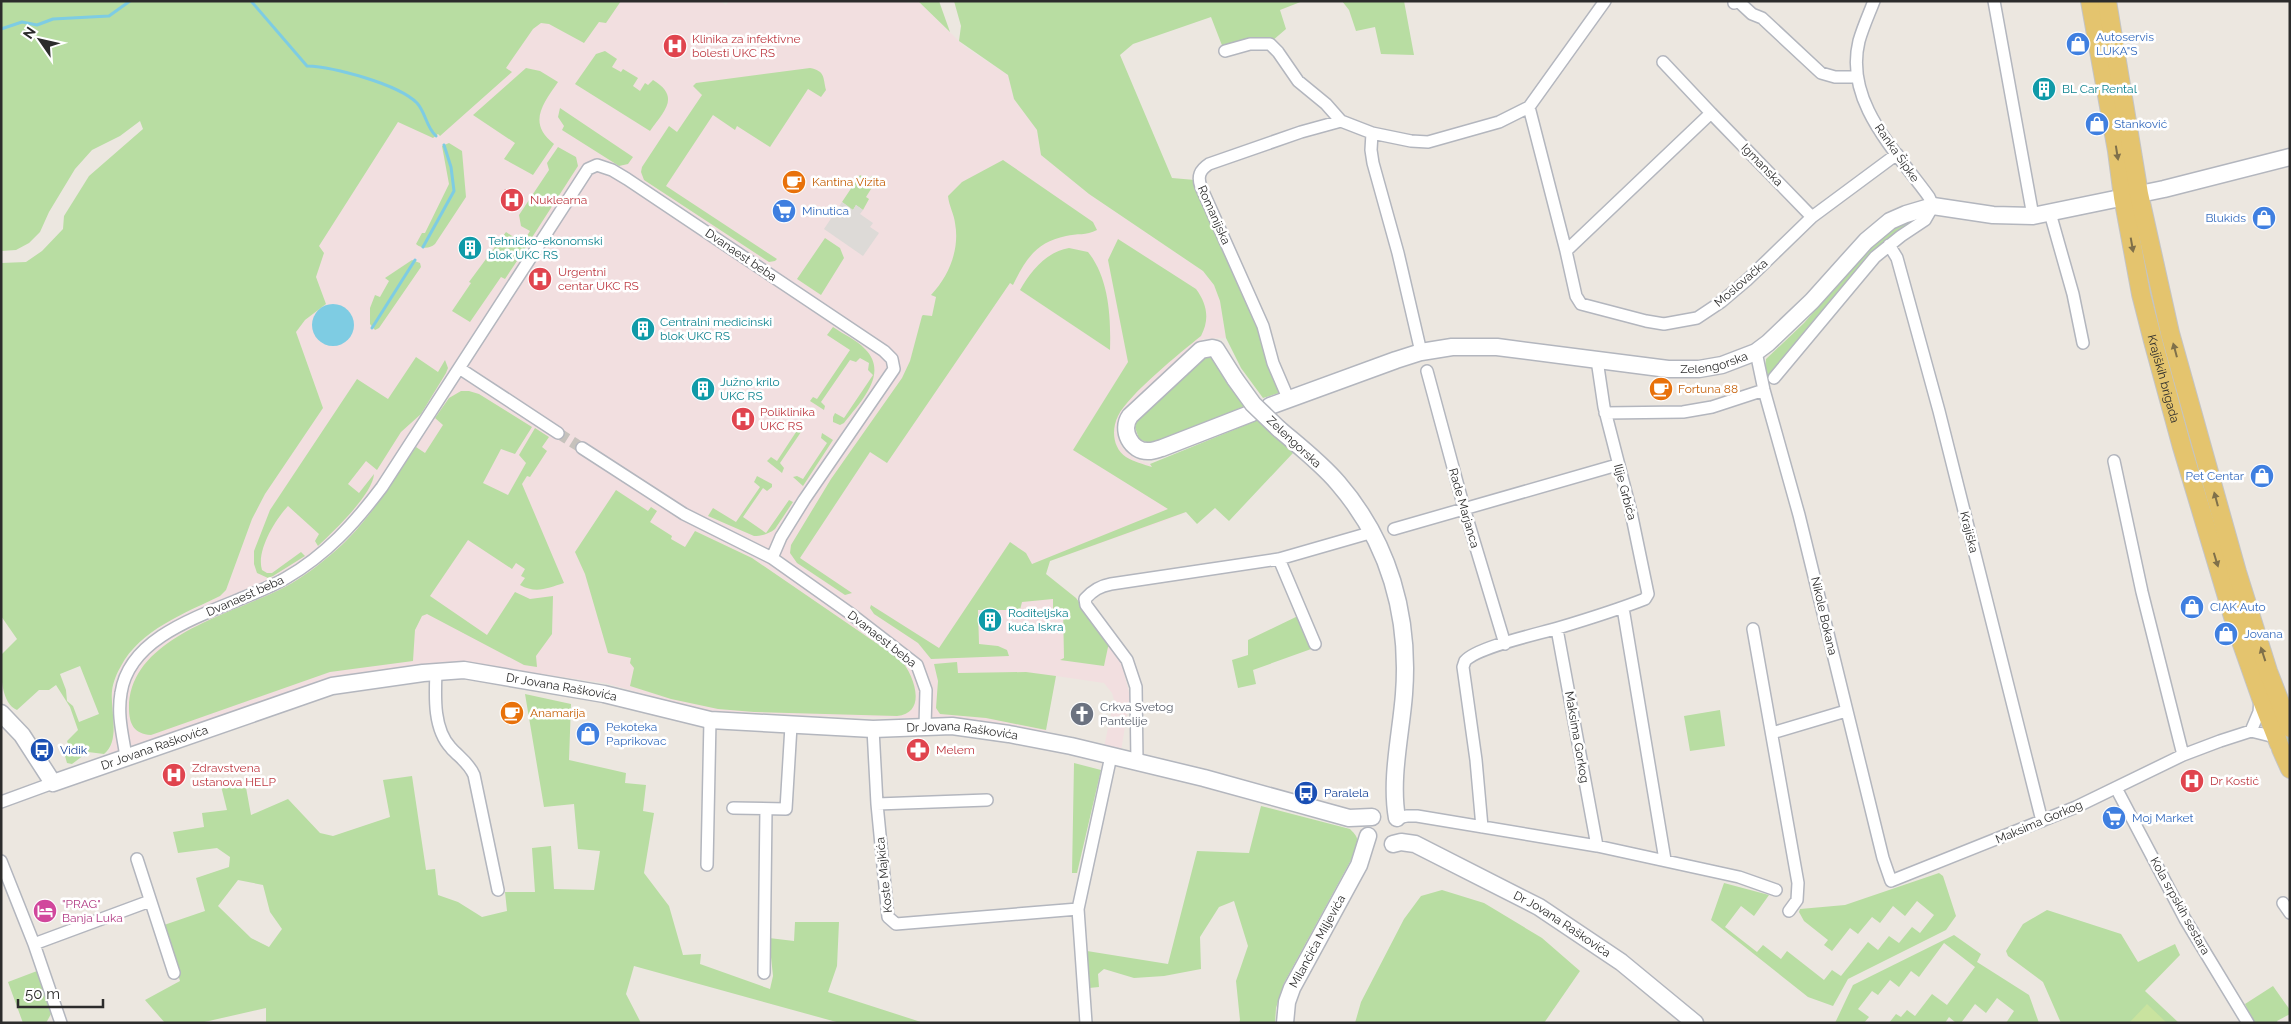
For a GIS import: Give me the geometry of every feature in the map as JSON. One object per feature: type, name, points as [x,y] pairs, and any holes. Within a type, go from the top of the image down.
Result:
[{"type":"main road","name":"Krajiških brigada","points":[[2090,1],[2117,151],[2163,305],[2237,572],[2284,704],[2290,728]]},
{"type":"main road","name":"Krajiških brigada","points":[[2107,1],[2141,294],[2164,385],[2237,630],[2261,698],[2290,769]]},
{"type":"street","points":[[1225,51],[1250,44],[1270,44],[1278,52],[1298,81],[1326,104],[1341,121],[1372,133],[1411,141],[1428,142],[1499,122],[1529,108],[1605,1]]},
{"type":"street","name":"Ranka Šipke","points":[[1874,1],[1859,41],[1857,77],[1868,111],[1929,197],[1933,206]]},
{"type":"street","points":[[1994,1],[2033,216]]},
{"type":"street","points":[[1734,3],[1738,2],[1752,14],[1762,18],[1821,74],[1835,77],[1857,77]]},
{"type":"street","name":"Igmanska","points":[[1662,62],[1812,217]]},
{"type":"street","points":[[1529,108],[1566,251],[1711,113]]},
{"type":"street","name":"Romanijska","points":[[1288,398],[1273,363],[1263,326],[1201,187],[1199,176],[1203,168],[1209,164],[1300,132],[1341,121]]},
{"type":"street","points":[[1372,133],[1371,150],[1373,163],[1398,253],[1421,352]]},
{"type":"street","name":"Moslovačka","points":[[1566,251],[1576,296],[1581,304],[1646,322],[1664,324],[1696,318],[1721,302],[1747,280],[1812,217],[1897,154]]},
{"type":"street","points":[[1774,378],[1859,275],[1889,245],[1923,222],[1933,206],[1993,215],[2033,216],[2050,214],[2290,157]]},
{"type":"street","name":"Dvanaest beba","points":[[126,758],[119,708],[123,683],[131,665],[146,650],[168,633],[193,618],[285,579],[342,536],[382,487],[588,169],[597,165],[612,170],[884,350],[892,358],[894,369],[804,500],[781,537],[772,558]]},
{"type":"street","name":"Zelengorska","points":[[1270,406],[1421,352],[1452,347],[1497,347],[1668,369],[1722,365],[1756,352],[1789,325],[1875,232],[1898,217],[1933,206]]},
{"type":"street","points":[[2050,214],[2073,294],[2083,344]]},
{"type":"street","name":"Krajiška","points":[[1889,245],[1897,258],[1937,403],[2042,821]]},
{"type":"street","name":"Zelengorska","points":[[1252,413],[1150,451],[1138,448],[1129,440],[1125,427],[1130,416],[1201,350],[1216,349],[1253,404],[1338,482],[1373,532],[1384,554],[1394,585],[1406,647],[1404,692],[1385,825]]},
{"type":"street","name":"Nikole Bokana","points":[[1756,352],[1764,390],[1799,515],[1883,858],[1891,881]]},
{"type":"street","name":"Ilije Grbića","points":[[1482,827],[1476,760],[1463,668],[1465,661],[1476,654],[1505,644],[1623,608],[1645,598],[1648,594],[1631,512],[1617,465],[1605,413],[1597,360]]},
{"type":"street","points":[[459,368],[558,433]]},
{"type":"street","name":"Rade Marjanca","points":[[1427,371],[1464,508],[1505,644]]},
{"type":"street","points":[[1605,413],[1683,412],[1712,407],[1764,390]]},
{"type":"street","name":"Dvanaest beba","points":[[582,448],[684,514],[772,558],[852,614],[917,665],[926,690],[925,726]]},
{"type":"street","points":[[2114,461],[2142,592],[2183,756]]},
{"type":"street","points":[[1394,529],[1617,465]]},
{"type":"street","points":[[1137,762],[1138,697],[1136,687],[1126,660],[1086,605],[1085,599],[1104,585],[1279,560],[1373,532]]},
{"type":"street","points":[[1279,560],[1315,644]]},
{"type":"street","points":[[1623,608],[1665,860]]},
{"type":"street","name":"Maksima Gorkog","points":[[1557,628],[1597,846]]},
{"type":"street","points":[[1753,630],[1798,883],[1797,900],[1790,912]]},
{"type":"street","name":"Dr Jovana Raškovića","points":[[1,802],[332,686],[436,672],[464,670],[572,688],[710,720],[790,726],[873,729],[952,726],[1009,734],[1111,756],[1349,818],[1385,825],[1416,844],[1491,881],[1552,915],[1621,962],[1695,1023]]},
{"type":"street","points":[[436,672],[436,709],[440,729],[443,738],[471,768],[474,775],[498,890]]},
{"type":"street","points":[[2261,698],[2259,712],[2251,731],[2271,736],[2279,744]]},
{"type":"street","points":[[1772,733],[1846,711]]},
{"type":"street","points":[[1,712],[22,735],[53,783]]},
{"type":"street","points":[[707,865],[710,720]]},
{"type":"street","points":[[733,808],[786,810],[790,726]]},
{"type":"street","name":"Koste Majkića","points":[[873,729],[877,804],[888,917],[894,924],[1078,908]]},
{"type":"street","name":"Maksima Gorkog","points":[[1891,881],[2042,821],[2183,756],[2251,731]]},
{"type":"street","points":[[1086,1023],[1078,908],[1111,756]]},
{"type":"street","name":"Kola srpskih sestara","points":[[2116,788],[2185,918],[2248,1023]]},
{"type":"street","points":[[877,804],[987,800]]},
{"type":"street","points":[[764,973],[766,809]]},
{"type":"street","points":[[1385,825],[1407,816],[1417,816],[1597,846],[1665,860],[1739,877],[1776,890]]},
{"type":"street","name":"Milančića Miljevića","points":[[1285,1023],[1287,1002],[1292,988],[1359,864],[1385,825]]},
{"type":"street","points":[[137,859],[174,973]]},
{"type":"street","points":[[1,861],[34,944],[59,1022]]},
{"type":"street","points":[[34,944],[150,901]]},
{"type":"street","points":[[2283,903],[2290,913]]},
{"type":"shaded area","points":[[526,1],[720,1],[726,5],[729,1],[904,1],[908,3],[918,1],[964,46],[1008,75],[1014,99],[1037,130],[1041,155],[1089,194],[1203,271],[1214,285],[1220,301],[1226,338],[1203,339],[1133,400],[1119,420],[1116,429],[1122,448],[1134,458],[1150,464],[1186,512],[1050,561],[1046,574],[1076,598],[1111,644],[1122,665],[1130,697],[1121,751],[1104,747],[1114,700],[1112,693],[1104,683],[1056,676],[1045,734],[954,719],[753,714],[702,710],[605,683],[475,665],[310,687],[108,755],[112,743],[112,691],[121,665],[140,643],[167,622],[220,596],[226,590],[252,519],[265,494],[323,408],[296,332],[305,320],[326,304],[316,277],[323,253],[318,246],[398,122],[433,137]]},
{"type":"shaded area","points":[[842,202],[853,210],[856,205],[863,210],[860,214],[873,223],[870,227],[879,233],[863,256],[824,229]]},
{"type":"green space","points":[[1,1],[621,1],[606,23],[599,22],[584,43],[549,24],[541,23],[533,29],[506,68],[512,72],[440,136],[438,134],[433,138],[398,122],[319,246],[324,253],[316,277],[326,304],[305,320],[296,332],[323,408],[265,494],[252,519],[226,590],[220,596],[164,624],[129,653],[114,681],[112,698],[114,724],[112,741],[109,748],[104,754],[88,752],[72,764],[67,763],[65,756],[70,749],[67,741],[78,730],[70,707],[56,685],[49,690],[39,690],[17,710],[11,706],[4,694],[1,655],[17,639],[1,616],[1,263],[26,262],[42,251],[63,229],[64,216],[89,176],[143,129],[140,121],[120,136],[92,150],[75,169],[49,212],[40,232],[29,243],[16,250],[1,251]],"holes":[[[80,666],[99,714],[79,722],[73,706],[67,701],[66,690],[60,674]]]},
{"type":"green space","points":[[918,1],[939,1],[950,32]]},
{"type":"green space","points":[[954,1],[1303,1],[1280,10],[1286,29],[1272,41],[1223,48],[1211,17],[1133,44],[1120,55],[1172,178],[1195,180],[1258,321],[1282,392],[1263,398],[1241,368],[1226,338],[1220,301],[1214,285],[1203,271],[1089,194],[1041,155],[1037,130],[1014,99],[1008,75],[959,41],[961,26]]},
{"type":"green space","points":[[1342,1],[1404,1],[1414,55],[1381,54],[1375,27],[1356,31],[1349,10]]},
{"type":"green space","points":[[605,51],[617,59],[612,67],[621,72],[623,69],[638,78],[633,86],[640,91],[645,83],[648,85],[653,80],[666,92],[667,104],[650,131],[575,84],[596,54]]},
{"type":"green space","points":[[526,68],[540,71],[558,82],[543,106],[539,121],[541,129],[554,144],[533,175],[504,159],[515,143],[473,115]]},
{"type":"green space","points":[[810,68],[821,73],[826,90],[821,97],[808,89],[770,147],[737,126],[735,130],[713,115],[666,186],[777,259],[775,261],[769,262],[644,180],[641,172],[642,167],[669,126],[677,132],[702,95],[693,86],[696,83]]},
{"type":"green space","points":[[560,108],[633,157],[628,164],[619,166],[562,130],[564,126],[558,117]]},
{"type":"green space","points":[[449,143],[462,151],[466,197],[435,244],[428,248],[423,248],[416,244],[422,233],[425,233],[449,184],[442,146]]},
{"type":"green space","points":[[558,147],[576,157],[578,166],[531,239],[527,236],[530,231],[521,226],[519,215],[549,170],[547,163]]},
{"type":"green space","points":[[1003,160],[1093,222],[1097,230],[1056,239],[1033,253],[1013,285],[1010,283],[887,463],[870,452],[800,558],[852,593],[845,595],[797,563],[790,553],[791,545],[831,479],[902,378],[910,361],[922,316],[932,316],[936,297],[931,295],[948,271],[956,243],[954,220],[948,196],[962,182]]},
{"type":"green space","points":[[860,175],[867,180],[872,176],[876,181],[866,197],[869,199],[863,210],[856,205],[853,210],[842,202]]},
{"type":"green space","points":[[1918,218],[1767,378],[1766,359],[1804,323],[1863,255],[1891,230]]},
{"type":"green space","points":[[506,232],[527,246],[505,279],[501,277],[470,322],[452,311],[471,283],[469,282]]},
{"type":"green space","points":[[2139,236],[2273,698],[2290,741],[2287,742],[2244,618],[2186,429],[2153,302]]},
{"type":"green space","points":[[825,238],[840,248],[844,258],[821,295],[797,279]]},
{"type":"green space","points":[[1118,239],[1196,289],[1205,306],[1206,324],[1201,336],[1143,386],[1124,407],[1114,427],[1114,438],[1118,449],[1126,457],[1152,467],[1150,464],[1258,420],[1293,453],[1229,521],[1215,508],[1197,524],[1186,512],[1050,561],[1046,574],[1076,598],[1111,644],[1108,647],[1104,666],[1060,660],[1064,658],[1063,608],[1053,609],[1053,599],[1022,602],[1020,610],[978,610],[979,644],[998,646],[1007,650],[1009,656],[931,659],[918,643],[874,614],[870,608],[871,605],[939,648],[1010,542],[1026,553],[1032,564],[1168,509],[1073,450],[1128,362],[1108,260]]},
{"type":"green space","points":[[1069,248],[1088,252],[1100,274],[1109,311],[1110,350],[1020,290],[1040,263],[1053,254]]},
{"type":"green space","points":[[412,260],[420,263],[421,267],[379,328],[375,330],[370,324],[370,308],[375,295],[380,297],[389,281],[385,278]]},
{"type":"green space","points":[[833,327],[865,349],[872,359],[874,368],[873,378],[870,388],[844,423],[840,425],[833,422],[835,413],[844,418],[873,375],[868,370],[869,363],[860,358],[856,362],[850,360],[821,402],[825,406],[824,410],[810,401],[813,397],[817,399],[850,350],[827,335]]},
{"type":"green space","points":[[416,357],[438,372],[445,360],[448,368],[421,414],[401,432],[377,470],[366,461],[348,484],[359,493],[374,474],[367,492],[360,502],[318,546],[315,541],[319,534],[288,506],[272,527],[264,545],[261,562],[262,570],[272,573],[301,552],[305,556],[268,578],[257,573],[254,564],[254,551],[270,510],[357,379],[388,399]]},
{"type":"green space","points":[[1206,357],[1213,358],[1245,406],[1151,444],[1139,439],[1135,427],[1137,420]]},
{"type":"green space","points":[[461,391],[479,394],[532,427],[515,454],[501,449],[483,483],[508,495],[526,463],[519,455],[535,428],[549,437],[542,447],[547,451],[530,477],[527,476],[522,484],[564,583],[537,590],[526,588],[520,585],[525,578],[521,576],[525,569],[516,563],[512,569],[468,540],[430,596],[487,635],[515,592],[530,599],[553,596],[552,634],[536,656],[537,667],[524,665],[427,614],[422,616],[415,630],[413,661],[330,672],[151,735],[140,733],[131,723],[129,708],[134,683],[146,663],[165,645],[188,631],[213,618],[285,587],[311,571],[334,552],[368,516],[416,447],[425,453],[443,425],[435,418],[449,398]]},
{"type":"green space","points":[[798,429],[801,432],[780,463],[784,468],[782,473],[767,461],[771,457],[777,461]]},
{"type":"green space","points":[[822,433],[833,440],[803,486],[793,477],[797,476],[803,479],[827,443],[821,438]]},
{"type":"green space","points":[[757,476],[772,484],[772,487],[767,491],[763,488],[743,517],[766,533],[789,500],[793,502],[775,529],[770,532],[759,536],[754,536],[708,516],[713,508],[736,522],[760,487],[754,482]]},
{"type":"green space","points":[[616,490],[648,511],[651,507],[657,511],[650,522],[672,536],[671,539],[685,547],[695,531],[752,558],[901,660],[910,675],[916,692],[913,708],[907,713],[897,716],[754,712],[718,709],[671,699],[630,686],[634,668],[630,663],[631,658],[608,653],[585,574],[575,552]]},
{"type":"green space","points":[[1300,615],[1314,648],[1253,670],[1256,684],[1238,688],[1232,660],[1248,655],[1248,640]]},
{"type":"green space","points":[[957,662],[958,673],[1026,672],[1056,676],[1046,730],[986,718],[940,714],[936,708],[938,681],[934,664]]},
{"type":"green space","points":[[525,694],[571,704],[569,760],[626,773],[625,783],[646,785],[643,811],[654,813],[644,873],[669,906],[683,955],[701,954],[700,964],[770,989],[773,976],[769,938],[794,941],[795,922],[839,922],[837,966],[828,992],[924,1023],[840,1023],[634,966],[626,994],[641,1023],[266,1023],[266,1008],[200,1023],[165,1023],[145,1000],[180,981],[164,925],[205,911],[196,878],[229,867],[230,857],[217,848],[178,853],[173,832],[204,827],[202,813],[227,810],[221,786],[245,782],[251,815],[288,799],[320,833],[333,836],[390,817],[383,780],[412,776],[426,870],[435,869],[438,895],[458,902],[482,917],[507,911],[505,892],[535,892],[532,848],[551,846],[554,889],[594,890],[600,851],[578,849],[574,804],[544,807]],"holes":[[[238,880],[263,885],[270,912],[282,929],[269,947],[251,938],[218,906]]]},
{"type":"green space","points":[[1720,710],[1725,746],[1690,751],[1684,716]]},
{"type":"green space","points":[[1074,763],[1101,770],[1077,873],[1072,873]]},
{"type":"green space","points":[[1261,806],[1350,829],[1358,840],[1357,849],[1284,983],[1276,1008],[1275,1023],[1239,1023],[1236,981],[1248,946],[1234,901],[1219,907],[1200,937],[1201,969],[1164,976],[1134,978],[1104,969],[1098,974],[1099,987],[1089,988],[1087,951],[1168,964],[1197,851],[1249,853]]},
{"type":"green space","points":[[1939,873],[1943,876],[1956,916],[1946,930],[1848,979],[1833,1006],[1808,997],[1711,920],[1724,883],[1769,895],[1754,916],[1741,906],[1725,927],[1757,952],[1763,945],[1781,959],[1787,951],[1824,980],[1832,970],[1841,976],[1868,942],[1878,950],[1889,936],[1899,943],[1912,927],[1920,933],[1934,915],[1917,901],[1905,916],[1893,906],[1880,923],[1872,917],[1858,934],[1850,928],[1832,951],[1824,945],[1828,940],[1804,921],[1799,912],[1800,909],[1845,905]]},
{"type":"green space","points":[[1442,890],[1484,903],[1542,938],[1580,971],[1544,1023],[1355,1023],[1361,1002],[1404,919],[1421,896]]},
{"type":"green space","points":[[2047,910],[2121,934],[2138,962],[2175,944],[2180,955],[2145,991],[2179,1023],[2061,1023],[2043,982],[2008,956],[2006,951],[2023,924]]},
{"type":"green space","points":[[1954,935],[1981,954],[1977,962],[2029,995],[2039,1023],[2006,1023],[2014,1011],[1997,998],[1986,1013],[1975,1004],[1961,1023],[1956,1023],[1949,1017],[1945,1023],[1889,1023],[1896,1014],[1901,1017],[1907,1010],[1915,1016],[1932,994],[1947,1005],[1975,967],[1944,943],[1919,977],[1911,971],[1899,987],[1890,980],[1878,995],[1872,991],[1858,1009],[1869,1017],[1864,1023],[1835,1023],[1853,985]]},
{"type":"green space","points":[[37,971],[51,1014],[46,1023],[23,1023],[8,982]]},
{"type":"green space","points":[[2273,986],[2290,1010],[2290,1014],[2277,1021],[2278,1023],[2254,1023],[2245,1004]]},
{"type":"green space","points":[[2147,1004],[2167,1023],[2129,1023]]},
{"type":"water","points":[[337,304],[345,307],[351,313],[354,325],[351,337],[345,343],[329,346],[321,343],[315,337],[312,321],[315,313],[321,307]]},
{"type":"waterway","points":[[1,29],[22,22],[37,25],[53,19],[109,16],[130,1]]},
{"type":"waterway","points":[[251,1],[307,66],[349,73],[396,89],[417,103],[436,136]]},
{"type":"waterway","points":[[423,247],[454,191],[451,167],[444,145]]},
{"type":"waterway","points":[[372,328],[415,260]]},
{"type":"tunnel","points":[[558,433],[582,448]]},
{"type":"place","name":"Autoservis LUKA\"S","points":[[2078,44]]},
{"type":"place","name":"Klinika za infektivne bolesti UKC RS","points":[[675,46]]},
{"type":"place","name":"BL Car Rental","points":[[2044,89]]},
{"type":"place","name":"Stanković","points":[[2097,124]]},
{"type":"place","name":"Kantina Vizita","points":[[794,182]]},
{"type":"place","name":"Nuklearna","points":[[512,200]]},
{"type":"place","name":"Minutica","points":[[784,211]]},
{"type":"place","name":"Blukids","points":[[2264,218]]},
{"type":"place","name":"Tehničko-ekonomski blok UKC RS","points":[[470,248]]},
{"type":"place","name":"Urgentni centar UKC RS","points":[[540,279]]},
{"type":"place","name":"Centralni medicinski blok UKC RS","points":[[643,329]]},
{"type":"place","name":"Južno krilo UKC RS","points":[[703,389]]},
{"type":"place","name":"Fortuna 88","points":[[1661,389]]},
{"type":"place","name":"Poliklinika UKC RS","points":[[743,419]]},
{"type":"place","name":"Pet Centar","points":[[2262,476]]},
{"type":"place","name":"CIAK Auto","points":[[2192,607]]},
{"type":"place","name":"Roditeljska kuća Iskra","points":[[990,620]]},
{"type":"place","name":"Jovana","points":[[2226,634]]},
{"type":"place","name":"Anamarija","points":[[512,713]]},
{"type":"place","name":"Crkva Svetog Pantelije","points":[[1082,714]]},
{"type":"place","name":"Pekoteka Paprikovac","points":[[588,734]]},
{"type":"place","name":"Vidik","points":[[42,750]]},
{"type":"place","name":"Melem","points":[[918,750]]},
{"type":"place","name":"Zdravstvena ustanova HELP","points":[[174,775]]},
{"type":"place","name":"Dr Kostić","points":[[2192,781]]},
{"type":"place","name":"Paralela","points":[[1306,793]]},
{"type":"place","name":"Moj Market","points":[[2114,818]]},
{"type":"place","name":"\"PRAG\" Banja Luka","points":[[45,911]]}]
